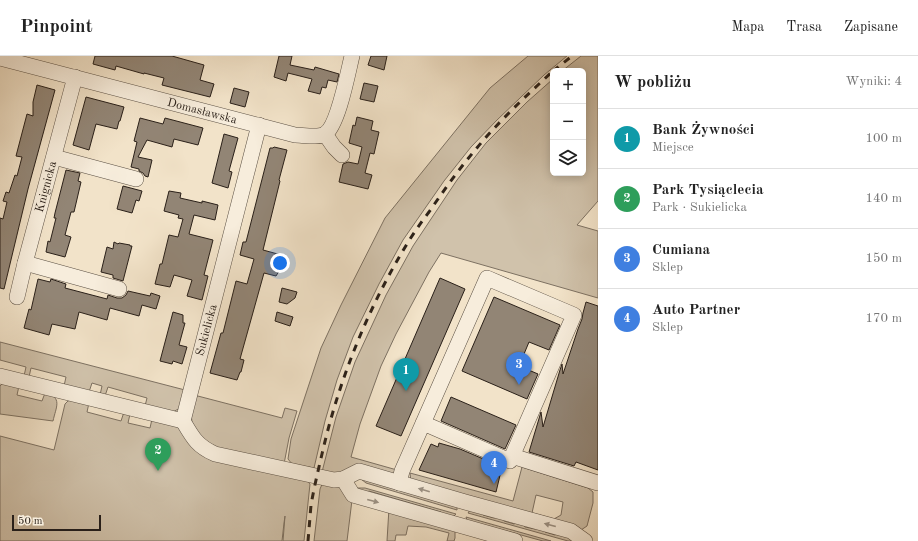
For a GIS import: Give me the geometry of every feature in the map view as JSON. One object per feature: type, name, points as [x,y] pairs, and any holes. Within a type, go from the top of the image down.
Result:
[{"type":"street","points":[[342,155],[325,134],[332,126],[337,114],[352,56]]},
{"type":"street","name":"Domasławska","points":[[0,58],[295,135],[312,136],[325,134]]},
{"type":"street","name":"Knignicka","points":[[17,296],[75,77]]},
{"type":"street","name":"Sukielicka","points":[[184,421],[259,125]]},
{"type":"street","points":[[54,157],[136,179]]},
{"type":"street","points":[[25,263],[119,289]]},
{"type":"street","points":[[399,483],[402,471],[423,423],[487,278],[574,314],[510,461],[423,423]]},
{"type":"street","points":[[0,376],[184,421],[197,443],[206,450],[215,454],[334,480],[343,479],[359,471],[571,531],[585,541]]},
{"type":"street","points":[[512,456],[598,483]]},
{"type":"street","points":[[343,479],[353,495],[515,541]]},
{"type":"street","points":[[460,525],[465,502]]},
{"type":"shaded area","points":[[528,56],[567,56],[552,68],[550,68],[550,70],[471,147],[444,181],[403,240],[353,337],[337,380],[325,421],[314,468],[292,464],[288,459],[291,439],[321,348],[385,218],[490,88]]},
{"type":"shaded area","points":[[581,56],[598,56],[598,201],[577,225],[598,231],[598,298],[441,253],[429,272],[396,334],[381,366],[360,424],[351,457],[397,470],[396,474],[339,475],[322,472],[336,417],[355,362],[386,295],[413,246],[457,180],[486,143],[527,102],[550,82],[550,176],[586,176],[586,68],[566,68]]},
{"type":"shaded area","points":[[0,342],[185,390],[180,408],[173,412],[145,406],[147,398],[108,387],[105,396],[100,395],[102,386],[92,383],[89,392],[64,386],[66,377],[31,368],[29,377],[24,376],[26,367],[0,360]]},
{"type":"shaded area","points":[[2,384],[19,386],[17,395],[42,401],[45,393],[54,397],[57,407],[53,421],[0,414],[0,386]]},
{"type":"shaded area","points":[[194,395],[282,418],[285,408],[297,411],[289,438],[284,464],[225,452],[205,443],[192,423],[191,412]]},
{"type":"shaded area","points":[[71,400],[89,403],[87,412],[121,421],[124,412],[130,414],[128,423],[150,428],[152,419],[177,426],[188,439],[307,480],[310,484],[304,541],[283,541],[285,516],[282,541],[0,541],[0,436],[54,450],[65,404]]},
{"type":"shaded area","points":[[522,467],[588,488],[593,492],[593,503],[587,526],[581,530],[411,482],[410,473],[513,501]],"holes":[[[536,495],[563,502],[561,515],[554,519],[532,513]]]},
{"type":"shaded area","points":[[361,479],[457,507],[457,510],[366,483]]},
{"type":"shaded area","points":[[323,482],[337,484],[352,500],[347,541],[314,541],[320,489]]},
{"type":"shaded area","points":[[357,488],[365,488],[456,514],[445,518],[441,512],[369,491],[363,494]]},
{"type":"shaded area","points":[[389,508],[455,531],[454,541],[447,541],[449,533],[426,527],[408,526],[406,535],[396,535],[395,541],[387,541]]},
{"type":"shaded area","points":[[480,509],[483,515],[494,518],[501,516],[504,521],[514,524],[519,521],[525,527],[535,529],[539,527],[545,532],[555,535],[561,532],[574,541],[568,541],[468,513],[470,510]]},
{"type":"shaded area","points":[[466,517],[551,541],[543,541],[481,524],[476,526],[467,520]]},
{"type":"building","points":[[95,56],[172,56],[204,65],[200,80],[214,84],[210,97],[162,85],[164,78],[116,66],[115,70],[93,64]]},
{"type":"building","points":[[279,56],[292,56],[290,65],[314,70],[315,67],[339,74],[337,82],[328,80],[326,88],[322,87],[320,94],[308,91],[312,79],[288,73],[286,81],[274,77]]},
{"type":"building","points":[[371,56],[387,56],[384,70],[368,65]]},
{"type":"building","points":[[364,83],[378,86],[374,102],[360,99]]},
{"type":"building","points":[[37,85],[55,90],[28,189],[4,289],[0,288],[0,218],[3,219],[7,202],[3,201],[6,192],[9,193],[15,175],[17,176],[22,157],[16,156],[27,114],[33,116],[33,102]]},
{"type":"building","points":[[234,88],[249,92],[245,107],[230,103]]},
{"type":"building","points":[[86,97],[124,107],[117,129],[96,124],[89,150],[73,145]]},
{"type":"building","points":[[357,117],[373,121],[371,130],[379,132],[374,154],[370,153],[365,173],[372,175],[368,189],[339,182],[343,164],[348,162],[358,164],[362,147],[349,143],[353,125],[355,126]]},
{"type":"building","points":[[140,118],[163,124],[165,118],[203,128],[198,145],[174,139],[172,147],[147,140],[138,157],[152,160],[148,177],[145,176],[139,171],[139,169],[131,167],[137,142],[134,141]]},
{"type":"building","points":[[224,134],[238,138],[229,171],[232,172],[228,188],[212,183]]},
{"type":"building","points":[[274,147],[287,150],[263,250],[285,256],[281,268],[276,276],[264,273],[240,359],[244,360],[237,380],[210,373],[221,333],[223,333],[236,281],[247,284],[254,259],[240,255],[243,242],[246,242],[270,148]]},
{"type":"building","points":[[66,170],[80,173],[78,181],[81,182],[74,212],[71,212],[65,235],[71,237],[65,257],[46,252],[56,218],[54,218]]},
{"type":"building","points":[[123,186],[142,191],[139,201],[136,200],[132,213],[117,209]]},
{"type":"building","points":[[169,191],[181,193],[180,198],[218,205],[215,220],[194,215],[189,234],[213,240],[204,275],[208,276],[202,300],[187,296],[192,280],[174,275],[170,287],[155,284],[160,264],[162,264],[169,235],[178,237],[183,219],[178,218],[179,215],[164,211]]},
{"type":"building","points":[[114,242],[132,246],[123,281],[113,278],[113,275],[101,272],[107,247],[113,249]]},
{"type":"building","points":[[440,278],[465,289],[401,436],[376,426]]},
{"type":"building","points":[[38,279],[50,282],[51,279],[66,284],[65,288],[107,299],[108,295],[122,298],[128,291],[150,296],[151,293],[160,296],[156,309],[142,305],[139,316],[110,308],[107,320],[79,312],[75,329],[52,324],[49,335],[24,328],[29,309],[31,310]]},
{"type":"building","points":[[282,288],[297,292],[295,298],[287,304],[279,302]]},
{"type":"building","points":[[494,297],[560,325],[549,350],[529,342],[519,366],[538,374],[527,399],[462,371]]},
{"type":"building","points":[[586,302],[598,306],[598,470],[576,462],[574,466],[529,452],[541,412],[543,427],[562,364],[563,374],[582,319]]},
{"type":"building","points":[[173,312],[183,315],[183,323],[185,323],[179,345],[187,347],[182,364],[173,361],[172,364],[160,361]]},
{"type":"building","points":[[277,312],[293,317],[290,326],[275,321]]},
{"type":"building","points":[[451,397],[516,425],[505,449],[441,421]]},
{"type":"building","points":[[439,443],[460,449],[502,467],[496,492],[419,470],[431,444],[438,447]]},
{"type":"railway","points":[[557,68],[572,56]]},
{"type":"railway","points":[[308,541],[311,505],[337,398],[357,343],[381,290],[410,239],[464,164],[503,119],[550,74]]},
{"type":"place","name":"Cumiana","points":[[519,385]]},
{"type":"place","name":"Bank Żywności","points":[[406,391]]},
{"type":"place","name":"Park Tysiąclecia","points":[[158,471]]},
{"type":"place","name":"Auto Partner","points":[[494,484]]}]
